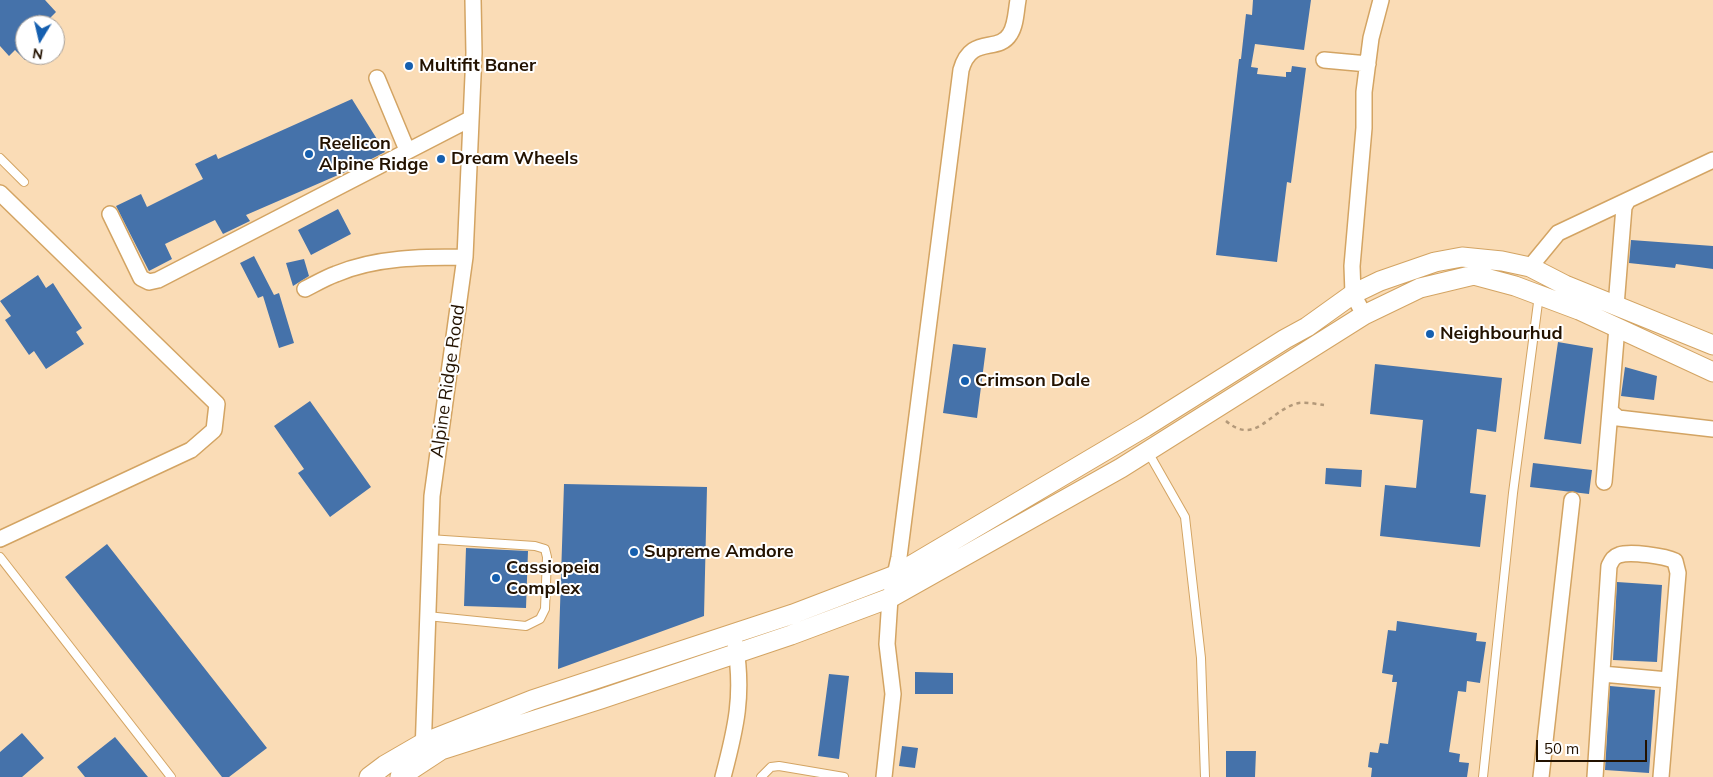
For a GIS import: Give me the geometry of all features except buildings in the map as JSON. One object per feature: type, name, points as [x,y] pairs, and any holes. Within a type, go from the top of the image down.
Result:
[{"type":"street","name":"Alpine Ridge Road","points":[[424,761],[429,539],[432,496],[465,257],[474,53],[473,0]]},
{"type":"street","points":[[884,777],[893,694],[886,644],[890,598],[895,575],[961,70],[965,57],[976,48],[1004,40],[1010,35],[1018,0]]},
{"type":"street","points":[[1364,315],[1353,294],[1352,266],[1368,64],[1371,38],[1381,0]]},
{"type":"street","points":[[1324,60],[1368,64]]},
{"type":"street","points":[[377,78],[408,150]]},
{"type":"street","points":[[110,214],[141,278],[149,282],[158,280],[470,119]]},
{"type":"street","points":[[1530,267],[1558,233],[1713,160]]},
{"type":"street","points":[[0,192],[217,404],[214,430],[191,450],[0,539]]},
{"type":"street","points":[[1616,306],[1624,207],[1628,200]]},
{"type":"street","points":[[305,290],[336,273],[373,263],[422,257],[465,257]]},
{"type":"street","points":[[369,777],[385,765],[423,743],[532,700],[793,614],[895,575],[1145,427],[1285,338],[1307,327],[1353,294],[1380,281],[1435,262],[1462,257],[1502,261],[1530,267],[1616,306],[1713,345]]},
{"type":"street","points":[[400,777],[441,750],[737,654],[890,598],[1148,451],[1364,315],[1420,288],[1474,275],[1515,286],[1617,327],[1713,372]]},
{"type":"street","points":[[1604,482],[1617,327]]},
{"type":"street","points":[[1610,411],[1618,418],[1713,429]]},
{"type":"street","points":[[1541,777],[1572,500]]},
{"type":"street","points":[[1595,777],[1609,566],[1613,558],[1622,554],[1667,557],[1675,561],[1678,573],[1661,777]]},
{"type":"street","points":[[723,777],[738,716],[737,654],[733,633]]},
{"type":"street","points":[[1602,674],[1668,680]]},
{"type":"lane","points":[[0,158],[24,182]]},
{"type":"lane","points":[[1483,777],[1513,493],[1539,295]]},
{"type":"lane","points":[[1148,451],[1185,517],[1200,658],[1206,777]]},
{"type":"lane","points":[[427,616],[526,626],[540,618],[545,609],[547,566],[545,549],[535,546],[429,539]]},
{"type":"lane","points":[[0,557],[171,777]]},
{"type":"lane","points":[[761,777],[771,766],[844,777]]},
{"type":"path","points":[[1214,410],[1236,430],[1251,431],[1280,412],[1299,404],[1324,405]]},
{"type":"place","name":"Multifit Baner","points":[[409,66]]},
{"type":"place","name":"Reelicon Alpine Ridge","points":[[309,154]]},
{"type":"place","name":"Dream Wheels","points":[[441,159]]},
{"type":"place","name":"Neighbourhud","points":[[1430,334]]},
{"type":"place","name":"Crimson Dale","points":[[965,381]]},
{"type":"place","name":"Supreme Amdore","points":[[634,552]]},
{"type":"place","name":"Cassiopeia Complex","points":[[496,578]]}]
